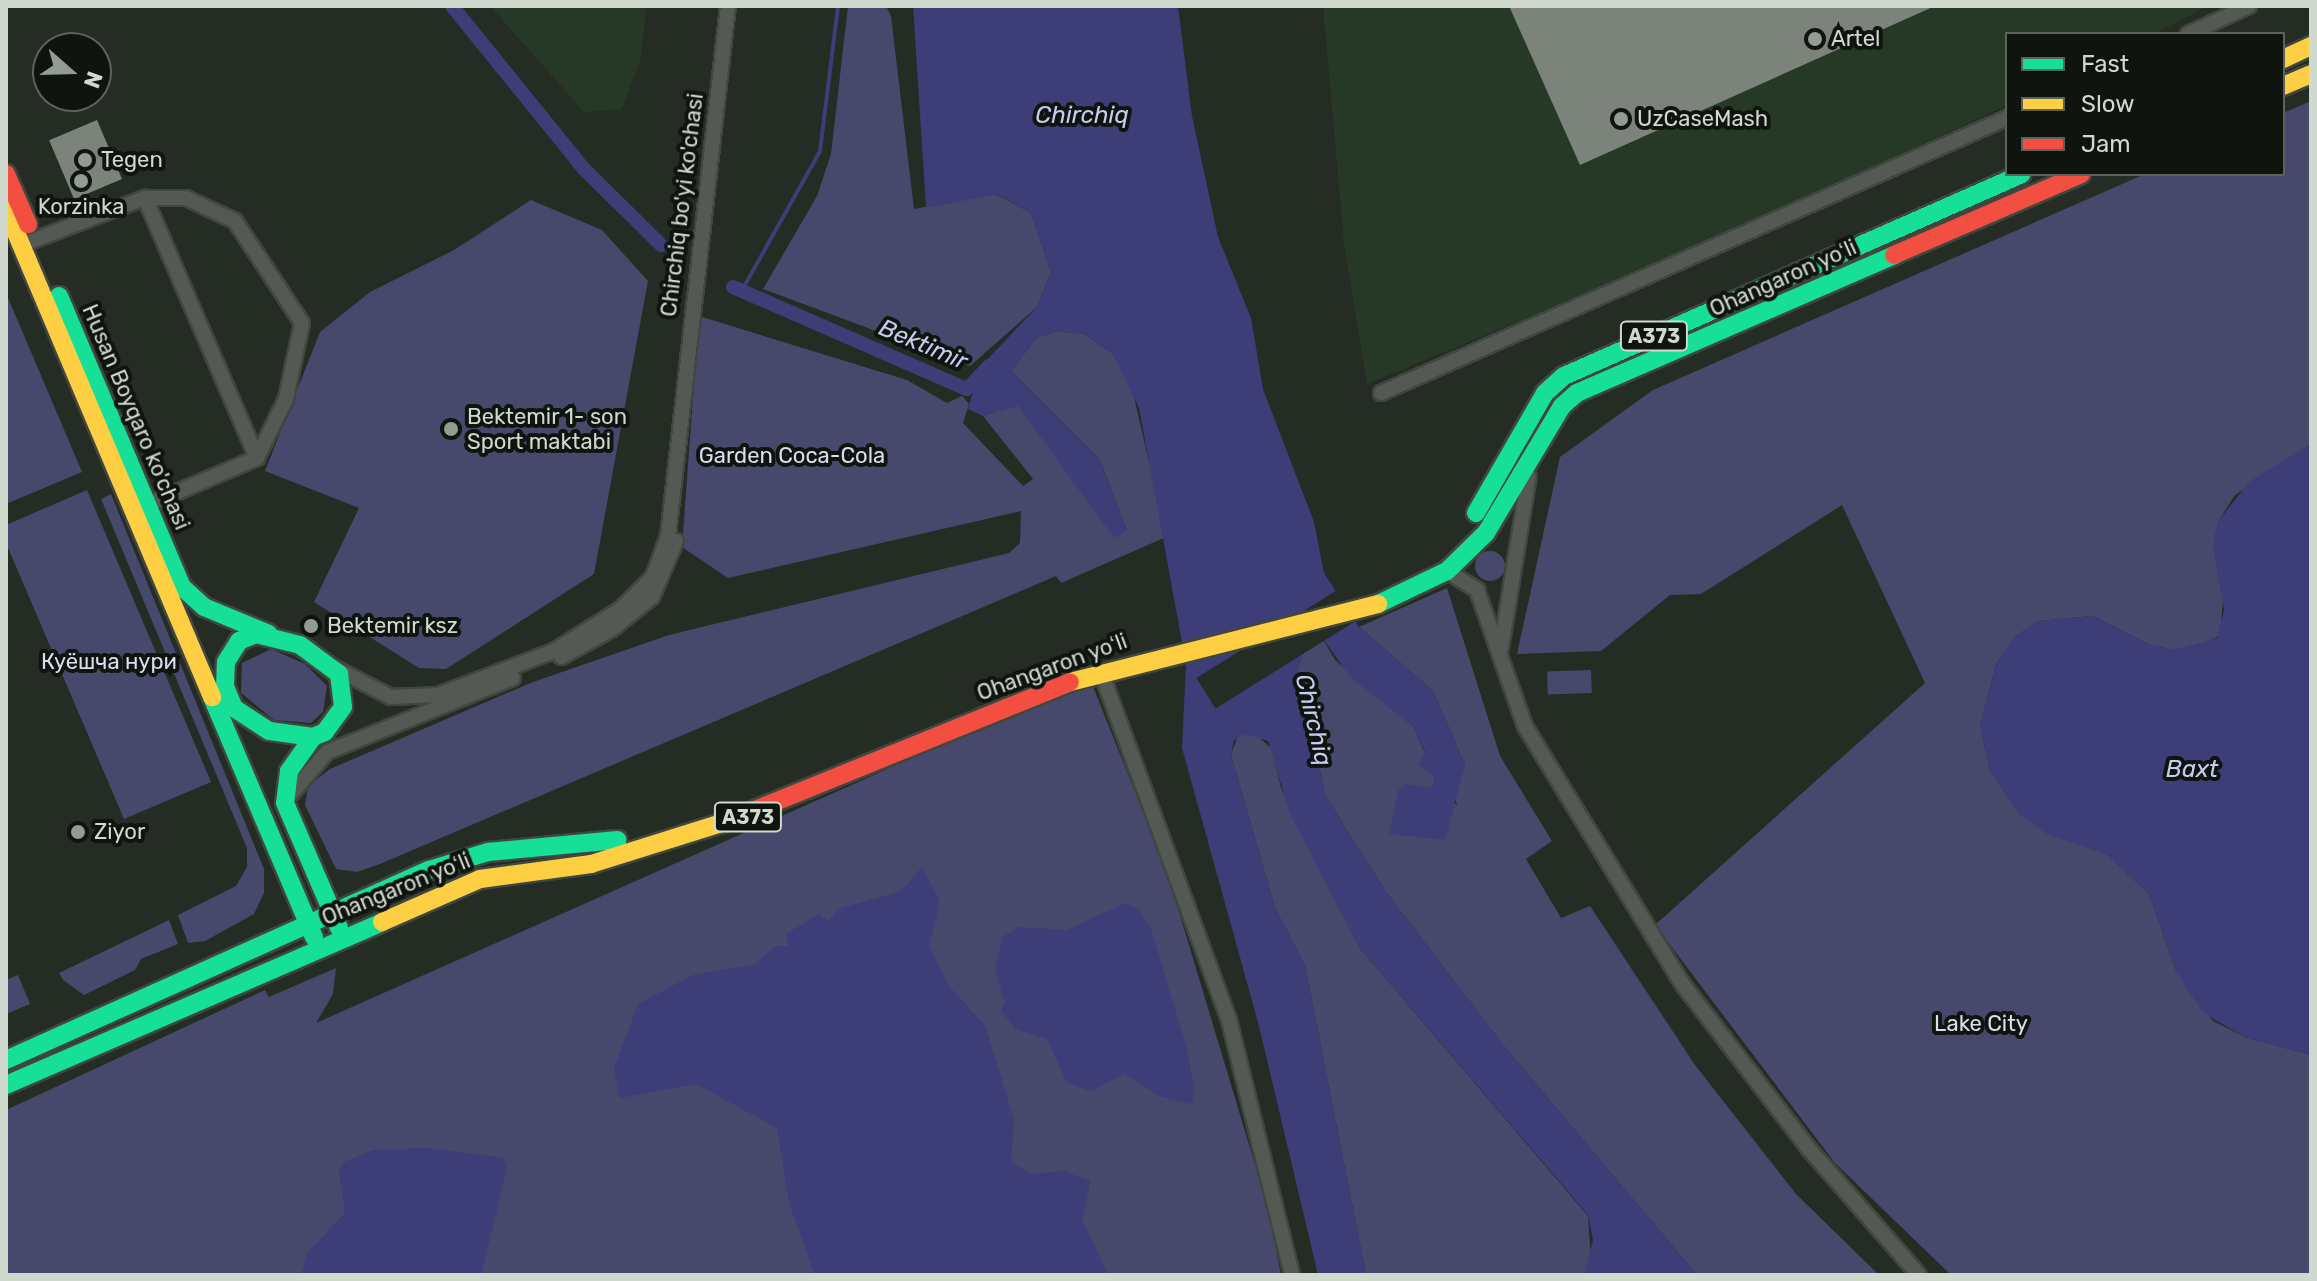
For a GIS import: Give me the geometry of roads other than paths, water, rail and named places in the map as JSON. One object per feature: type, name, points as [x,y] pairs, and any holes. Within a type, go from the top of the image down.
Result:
[{"type":"main road","points":[[2285,58],[2311,46]]},
{"type":"main road","points":[[2285,85],[2311,74]]},
{"type":"main road","name":"Husan Boyqaro ko'chasi","points":[[6,174],[9,200],[140,507],[195,661],[318,946]]},
{"type":"main road","name":"Ohangaron yoʻli","points":[[1369,599],[1426,564],[1469,523],[1545,393],[1564,376],[2016,176]]},
{"type":"main road","name":"Ohangaron yoʻli","points":[[6,1060],[331,913],[471,855],[588,845],[672,825],[1000,689],[1369,599],[1447,571],[1486,533],[1531,466],[1562,406],[1577,393],[2076,176]]},
{"type":"main road","name":"Husan Boyqaro ko'chasi","points":[[140,507],[190,597],[332,666]]},
{"type":"main road","name":"Husan Boyqaro ko'chasi","points":[[245,774],[224,674],[231,650],[250,636],[269,634]]},
{"type":"main road","name":"Ohangaron yoʻli","points":[[6,1085],[318,946],[480,879],[591,864],[693,836],[1049,689],[1167,646]]},
{"type":"main road","name":"Husan Boyqaro ko'chasi","points":[[195,661],[229,700],[259,726],[313,737]]},
{"type":"main road","points":[[332,666],[343,684],[343,707],[334,725],[313,737],[289,771],[287,813],[342,936]]},
{"type":"street","name":"Chirchiq bo'yi ko'chasi","points":[[332,666],[378,693],[423,699],[554,651],[621,609],[653,577],[665,551],[728,6]]},
{"type":"street","points":[[2192,32],[2249,6]]},
{"type":"street","points":[[1381,393],[2005,119]]},
{"type":"street","points":[[28,242],[145,198],[186,198],[235,221],[302,323],[286,399],[257,458],[140,507]]},
{"type":"street","points":[[145,198],[257,458]]},
{"type":"street","name":"Chirchiq bo'yi ko'chasi","points":[[287,813],[308,767],[355,739],[580,648],[652,597],[674,553],[681,409]]},
{"type":"street","points":[[1501,649],[1531,466]]},
{"type":"street","points":[[1447,571],[1477,590],[1501,649],[1525,726],[1684,986],[1801,1139],[1919,1275]]},
{"type":"street","points":[[1105,683],[1229,1020],[1292,1275]]},
{"type":"street","name":"Chirchiq bo'yi ko'chasi","points":[[313,737],[355,739]]},
{"type":"water","name":"Chirchiq","points":[[913,6],[1178,6],[1192,116],[1218,237],[1251,318],[1263,389],[1314,522],[1324,573],[1359,627],[1433,691],[1465,765],[1445,840],[1389,834],[1398,791],[1405,784],[1433,788],[1435,777],[1419,765],[1425,752],[1414,727],[1351,678],[1321,636],[1307,640],[1297,671],[1326,797],[1386,892],[1503,1045],[1697,1275],[1584,1275],[1593,1240],[1588,1215],[1359,947],[1290,814],[1268,741],[1245,734],[1234,740],[1231,755],[1275,908],[1305,966],[1366,1275],[1318,1275],[1259,1026],[1182,748],[1186,664],[1139,408],[1112,353],[1084,334],[1057,331],[1036,338],[1011,371],[1100,460],[1127,531],[1114,538],[1018,406],[983,416],[968,409],[980,367],[1037,307],[1051,272],[1031,213],[997,194],[926,208]]},
{"type":"water","name":"Baхt","points":[[2311,444],[2311,1055],[2245,1037],[2203,1013],[2176,971],[2149,894],[2108,855],[2049,835],[2020,815],[1990,770],[1980,725],[1997,662],[2017,635],[2039,621],[2093,616],[2150,645],[2175,650],[2217,638],[2224,610],[2213,546],[2219,520],[2250,481]]},
{"type":"water","points":[[922,867],[940,901],[929,946],[948,985],[985,1025],[1014,1119],[1011,1162],[1031,1174],[1063,1171],[1091,1181],[1082,1219],[1108,1275],[815,1275],[789,1203],[777,1128],[696,1084],[620,1098],[614,1068],[638,1004],[693,975],[756,964],[775,946],[788,946],[786,934],[819,914],[829,921],[838,909],[901,891]]},
{"type":"water","points":[[1125,903],[1139,909],[1151,929],[1186,1045],[1195,1091],[1191,1104],[1159,1096],[1125,1074],[1091,1091],[1067,1083],[1047,1039],[1015,1029],[1001,1010],[1005,1003],[995,970],[1003,937],[1018,927],[1067,930]]},
{"type":"water","points":[[428,1148],[504,1158],[507,1168],[481,1275],[301,1275],[307,1253],[345,1213],[339,1171],[344,1162],[373,1150]]},
{"type":"waterway","name":"Bektimir","points":[[452,6],[583,168],[661,245]]},
{"type":"waterway","points":[[741,292],[820,151],[838,6]]},
{"type":"waterway","name":"Bektimir","points":[[733,287],[967,389],[989,366]]},
{"type":"place","name":"Artel","points":[[1815,39]]},
{"type":"place","name":"UzCaseMash","points":[[1621,119]]},
{"type":"place","name":"Tegen","points":[[85,160]]},
{"type":"place","name":"Korzinka","points":[[81,181]]},
{"type":"place","name":"Bektemir 1- son Sport maktabi","points":[[451,429]]},
{"type":"place","name":"Bektemir ksz","points":[[311,626]]},
{"type":"place","name":"Ziyor","points":[[78,832]]},
{"type":"park label","name":"Garden Coca-Cola","points":[[792,456]]},
{"type":"park label","name":"Куёшча нури","points":[[109,662]]},
{"type":"park label","name":"Lake City","points":[[1981,1024]]}]
